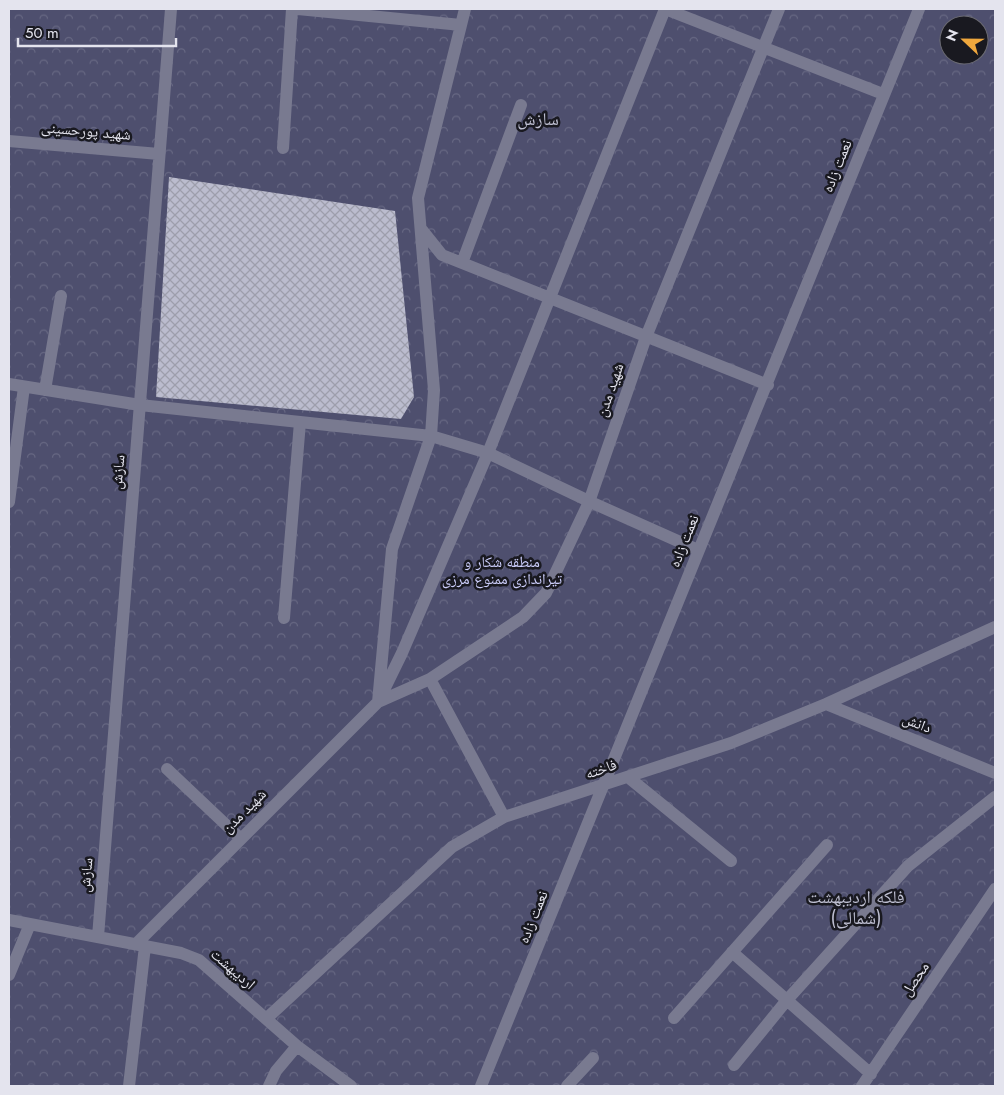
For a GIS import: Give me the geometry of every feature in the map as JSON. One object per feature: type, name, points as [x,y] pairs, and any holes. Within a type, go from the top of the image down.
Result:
[{"type":"street","name":"سازش","points":[[98,937],[171,9]]},
{"type":"street","points":[[282,148],[292,9]]},
{"type":"street","points":[[298,9],[461,25]]},
{"type":"street","points":[[378,702],[392,549],[431,436],[434,390],[418,198],[466,9]]},
{"type":"street","points":[[665,9],[883,94]]},
{"type":"street","name":"شهید مدن","points":[[140,945],[240,838],[378,702],[402,653],[488,453],[665,9]]},
{"type":"street","name":"شهید مدن","points":[[378,702],[430,679],[523,617],[546,593],[589,502],[646,337],[779,9]]},
{"type":"street","name":"نعمت زاده","points":[[481,1086],[919,9]]},
{"type":"street","points":[[462,263],[521,105]]},
{"type":"street","name":"شهید پورحسینی","points":[[9,140],[159,154]]},
{"type":"street","points":[[422,230],[442,255],[768,384]]},
{"type":"street","points":[[45,390],[61,296]]},
{"type":"street","points":[[9,384],[140,405],[431,436],[488,453],[589,502],[698,550]]},
{"type":"street","points":[[9,502],[24,386]]},
{"type":"street","points":[[284,618],[300,422]]},
{"type":"street","name":"فاخته","points":[[266,1019],[452,848],[504,817],[731,743],[826,704],[995,627]]},
{"type":"street","points":[[430,679],[504,817]]},
{"type":"street","name":"دانش","points":[[826,704],[995,773]]},
{"type":"street","points":[[168,768],[240,838]]},
{"type":"street","points":[[628,777],[731,862]]},
{"type":"street","points":[[734,1065],[787,1000],[908,866],[995,798]]},
{"type":"street","points":[[674,1018],[827,845]]},
{"type":"street","name":"محصل","points":[[862,1086],[995,889]]},
{"type":"street","name":"اردیبهشت","points":[[9,920],[181,953],[199,960],[297,1046],[351,1086]]},
{"type":"street","points":[[9,975],[30,924]]},
{"type":"street","points":[[129,1086],[140,945]]},
{"type":"street","points":[[732,952],[871,1074]]},
{"type":"street","points":[[269,1086],[276,1071],[297,1046]]},
{"type":"street","points":[[567,1086],[592,1058]]},
{"type":"green space","name":"منطقه شکار و تیراندازی ممنوع مرزی","points":[[9,9],[995,9],[995,1086],[9,1086]]},
{"type":"building","points":[[169,177],[395,211],[414,397],[401,419],[156,397]]},
{"type":"district","name":"سازش","points":[[538,119]]},
{"type":"district","name":"فلکه اردیبهشت (شمالی)","points":[[856,908]]}]
